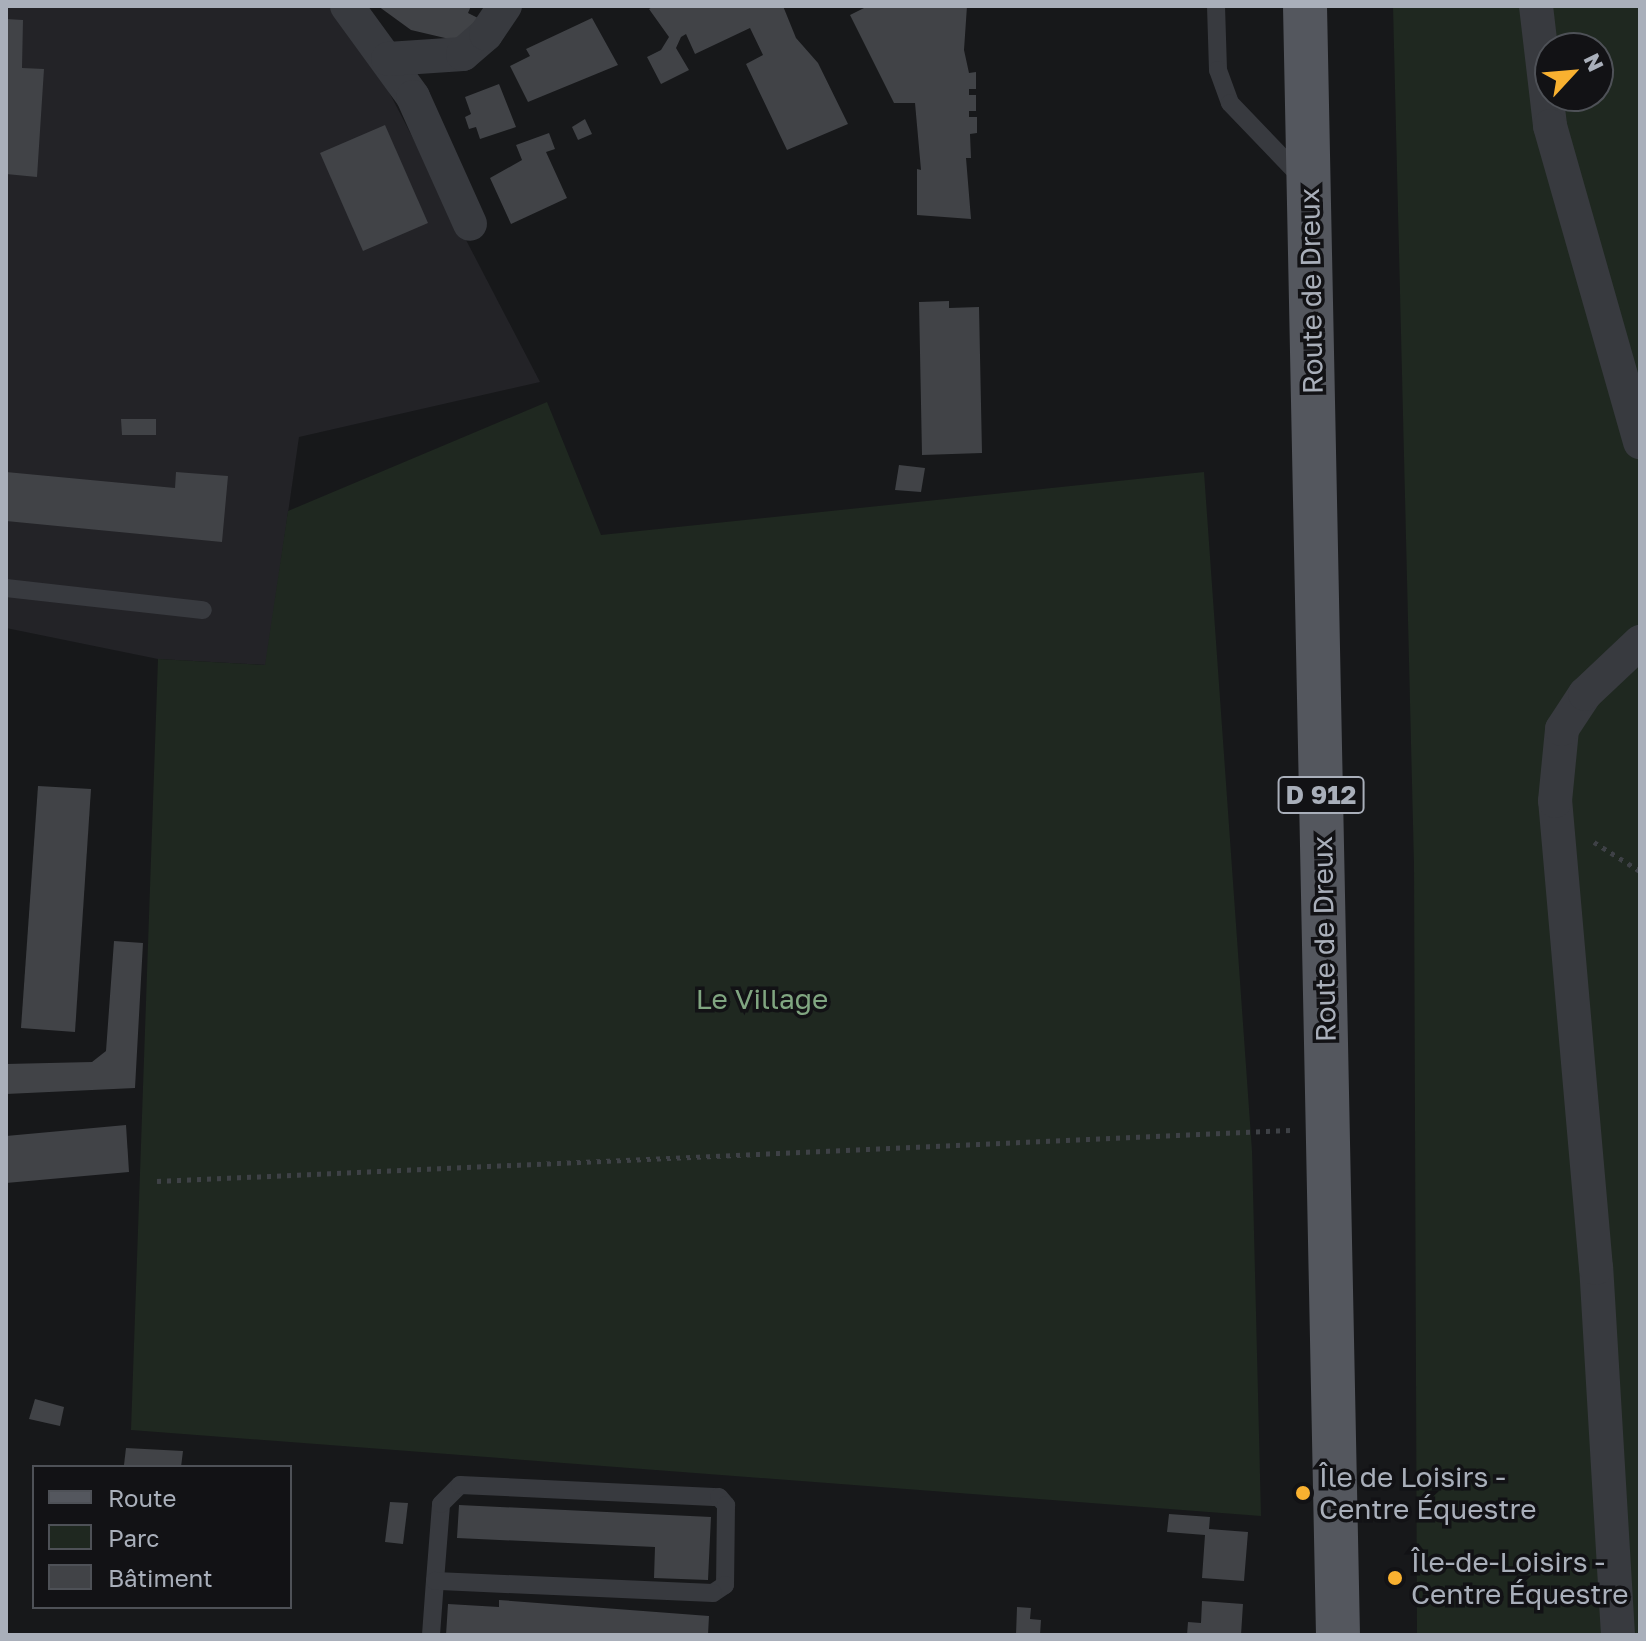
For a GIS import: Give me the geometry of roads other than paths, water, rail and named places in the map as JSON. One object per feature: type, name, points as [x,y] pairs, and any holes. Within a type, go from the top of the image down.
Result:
[{"type":"main road","name":"Route de Dreux","points":[[1305,6],[1341,1635]]},
{"type":"street","points":[[347,6],[413,97],[470,224]]},
{"type":"street","points":[[388,59],[463,54],[486,34],[505,6]]},
{"type":"street","points":[[1536,6],[1550,126],[1640,442]]},
{"type":"street","points":[[1618,1635],[1596,1268],[1555,801],[1562,729],[1585,694],[1640,642]]},
{"type":"lane","points":[[1216,6],[1218,70],[1230,103],[1309,184]]},
{"type":"lane","points":[[6,588],[203,610]]},
{"type":"lane","points":[[431,1635],[435,1581],[441,1504],[460,1485],[719,1497],[726,1505],[725,1585],[713,1593],[435,1581]]},
{"type":"place","name":"Île de Loisirs - Centre Équestre","points":[[1303,1493]]},
{"type":"place","name":"Île-de-Loisirs - Centre Équestre","points":[[1395,1578]]},
{"type":"park label","name":"Le Village","points":[[762,999]]}]
